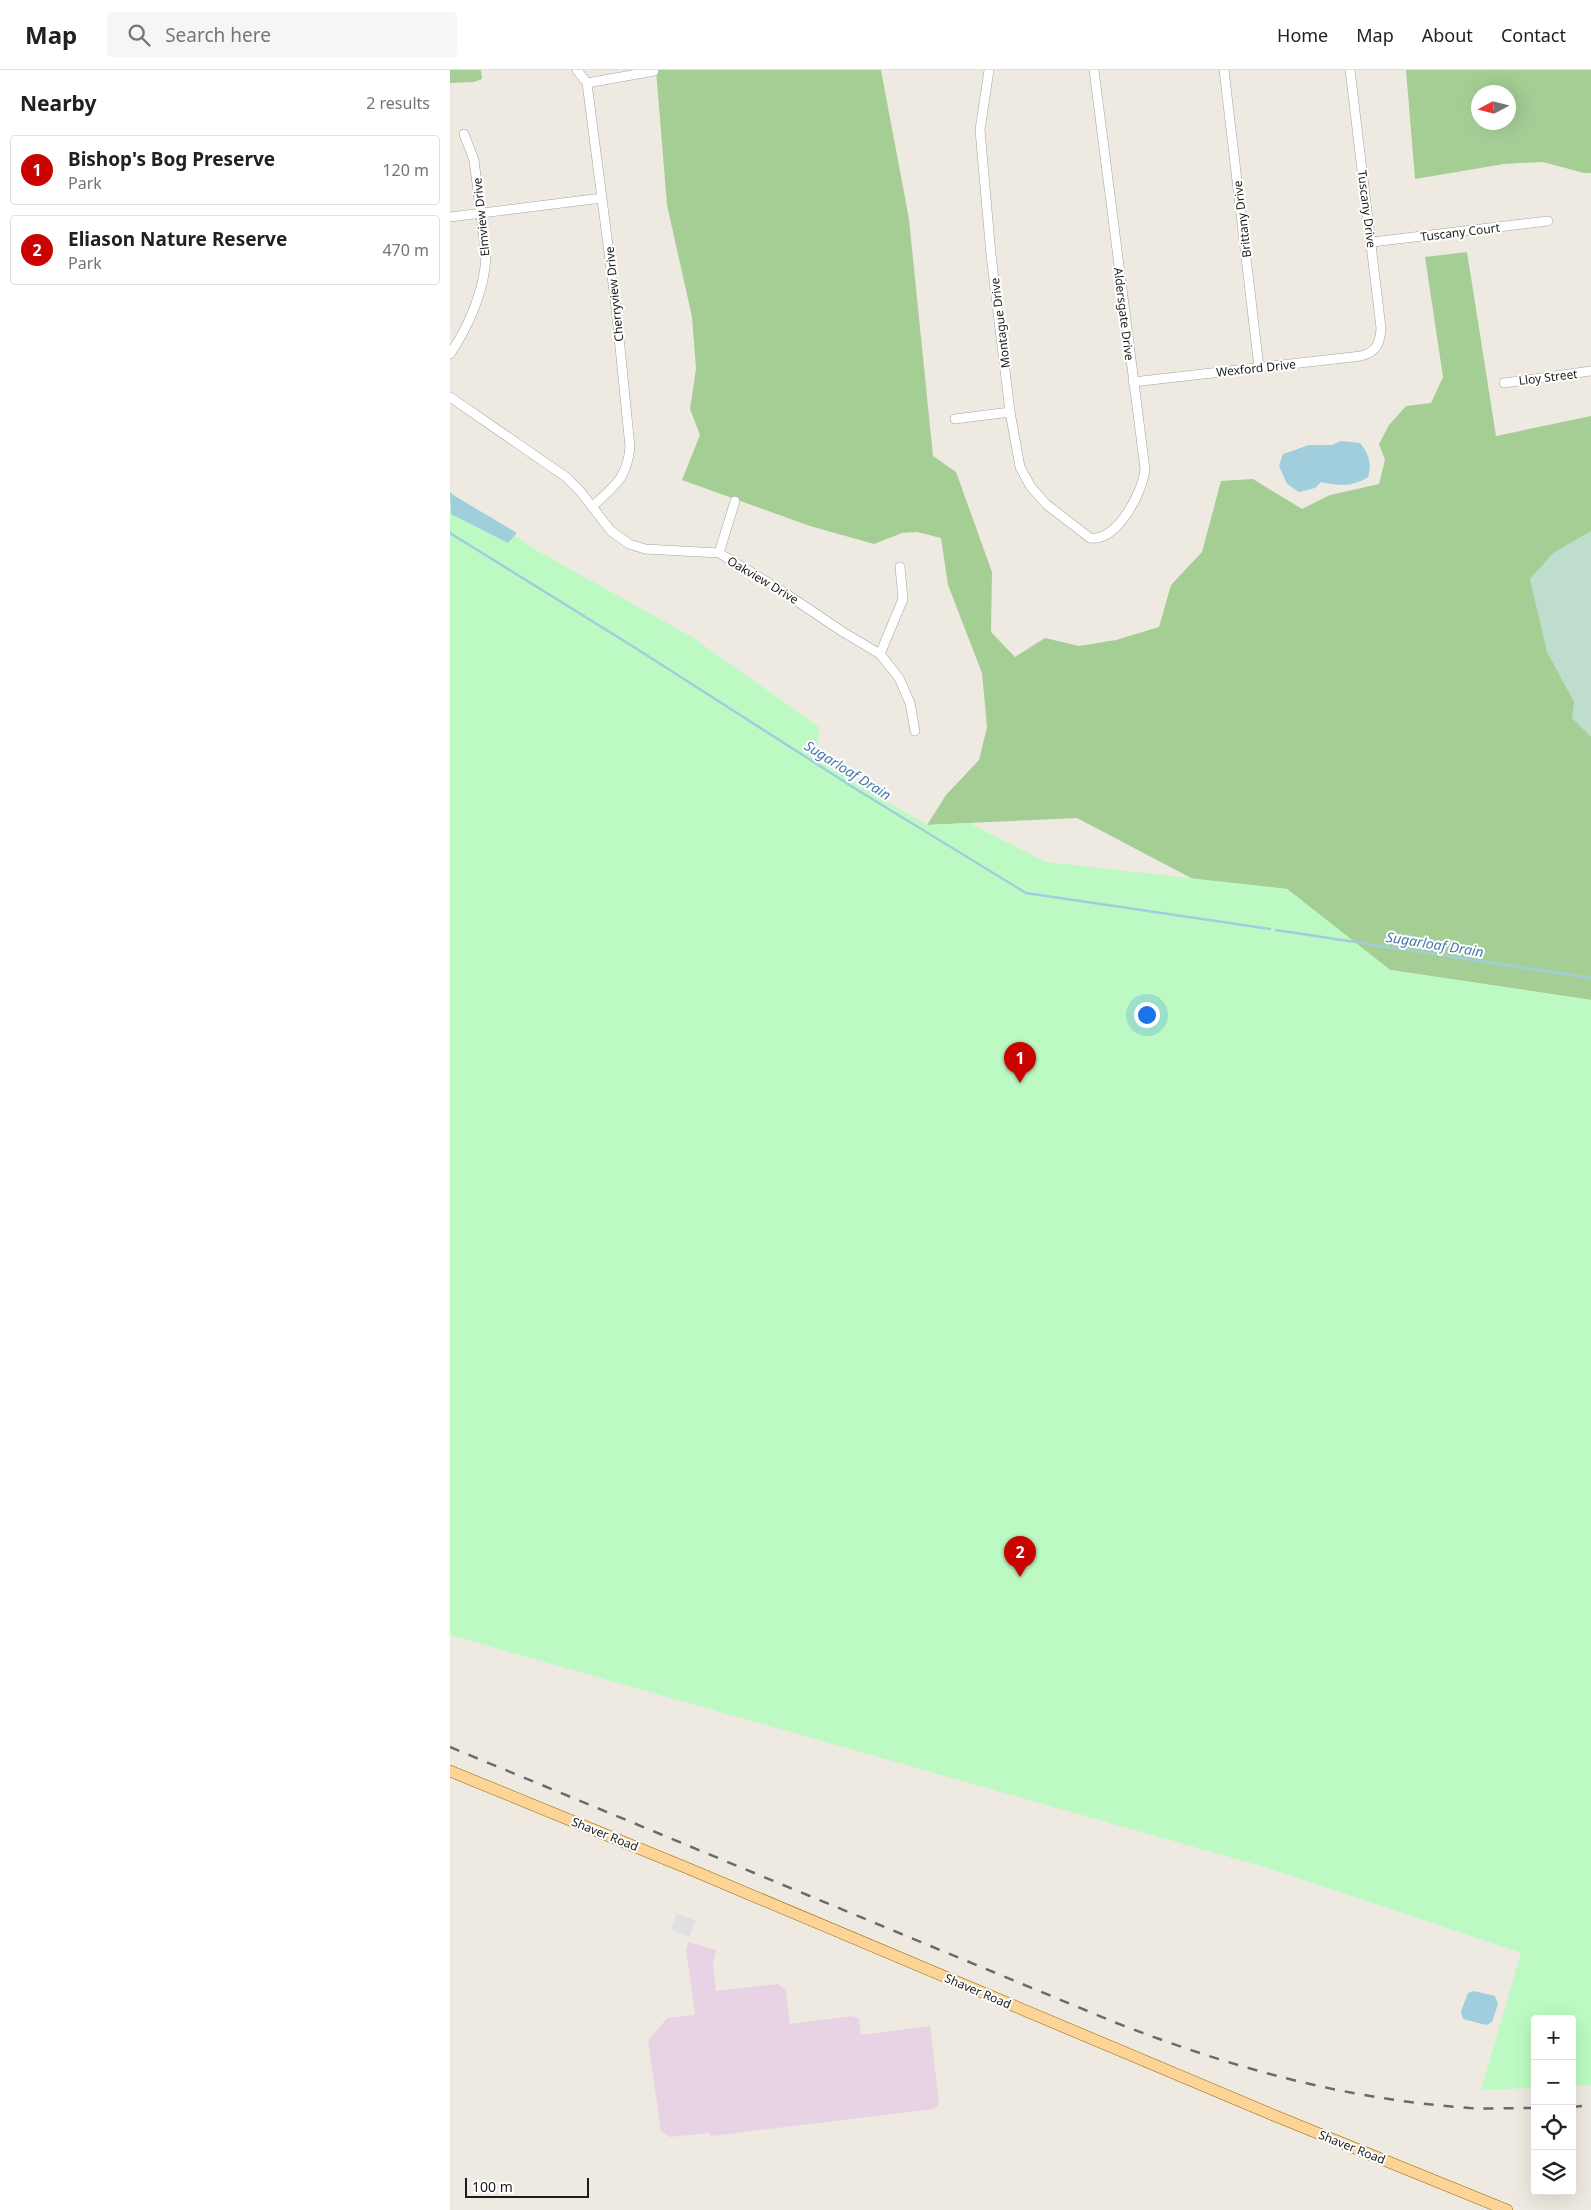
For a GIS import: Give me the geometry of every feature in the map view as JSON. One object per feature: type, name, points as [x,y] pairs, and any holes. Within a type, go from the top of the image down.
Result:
[{"type":"main road","name":"Shaver Road","points":[[450,1771],[687,1868],[1273,2115],[1506,2210]]},
{"type":"street","points":[[577,70],[587,83],[654,71]]},
{"type":"street","name":"Montague Drive","points":[[989,70],[980,130],[989,235],[1010,412],[1020,467],[1028,482],[1046,504],[1090,538],[1097,539]]},
{"type":"street","name":"Aldersgate Drive","points":[[1094,70],[1145,469],[1144,481],[1119,523],[1109,534],[1097,539]]},
{"type":"street","name":"Brittany Drive","points":[[1224,70],[1260,368]]},
{"type":"street","name":"Tuscany Drive","points":[[1350,70],[1381,328],[1381,339],[1377,348]]},
{"type":"street","name":"Cherryview Drive","points":[[587,83],[630,447],[629,464],[626,472],[592,507]]},
{"type":"street","name":"Elmview Drive","points":[[450,354],[460,340],[469,320],[485,270],[486,255],[474,160],[464,134]]},
{"type":"street","points":[[450,217],[602,198]]},
{"type":"street","name":"Tuscany Court","points":[[1372,242],[1548,221]]},
{"type":"street","name":"Wexford Drive","points":[[1133,382],[1361,356],[1370,354],[1377,348]]},
{"type":"street","name":"Lloy Street","points":[[1504,383],[1591,371]]},
{"type":"street","name":"Oakview Drive","points":[[450,397],[566,477],[610,531],[629,544],[645,549],[719,553],[880,654],[899,678],[910,703],[915,731]]},
{"type":"street","points":[[955,419],[1010,412]]},
{"type":"street","points":[[719,553],[735,501]]},
{"type":"street","points":[[880,654],[903,599],[900,567]]},
{"type":"shaded area","points":[[677,1913],[696,1921],[689,1937],[671,1929]]},
{"type":"shaded area","points":[[689,1942],[716,1950],[713,1965],[716,1991],[778,1984],[786,1990],[790,2024],[852,2016],[859,2019],[861,2035],[930,2026],[939,2104],[934,2109],[711,2136],[708,2133],[670,2137],[661,2131],[648,2041],[667,2018],[695,2015],[686,1949]]},
{"type":"green space","points":[[450,70],[481,70],[482,79],[474,82],[450,83]]},
{"type":"green space","points":[[656,70],[881,70],[909,219],[933,456],[956,472],[992,572],[991,632],[1015,657],[1045,638],[1079,646],[1116,640],[1159,627],[1171,585],[1202,552],[1221,481],[1253,479],[1302,509],[1330,495],[1379,484],[1385,460],[1379,444],[1389,425],[1406,406],[1431,403],[1443,377],[1425,257],[1467,252],[1496,436],[1591,416],[1591,1000],[1390,970],[1287,889],[1193,879],[1077,818],[927,825],[946,795],[979,760],[987,727],[982,673],[948,585],[941,538],[917,532],[902,533],[874,544],[810,526],[682,480],[700,435],[690,409],[696,369],[692,317],[667,205]]},
{"type":"green space","points":[[1406,70],[1591,70],[1591,173],[1584,173],[1543,162],[1504,164],[1415,179]]},
{"type":"green space","points":[[450,492],[536,550],[692,637],[819,727],[817,760],[927,825],[969,823],[1046,862],[1287,889],[1390,970],[1591,1000],[1591,2085],[1576,2086],[1576,2015],[1531,2015],[1531,2088],[1481,2090],[1521,1953],[1268,1868],[450,1635]]},
{"type":"green space","points":[[1591,531],[1591,737],[1572,718],[1574,702],[1547,652],[1530,579],[1553,553]]},
{"type":"water","points":[[1341,441],[1360,443],[1363,447],[1370,463],[1368,477],[1357,483],[1345,485],[1321,482],[1315,488],[1299,492],[1287,484],[1279,466],[1283,454],[1309,445],[1332,445]]},
{"type":"water","points":[[450,492],[517,533],[508,543],[451,514]]},
{"type":"water","points":[[1474,1991],[1495,1996],[1498,2004],[1492,2022],[1486,2025],[1463,2019],[1461,2011],[1468,1993]]},
{"type":"waterway","name":"Sugarloaf Drain","points":[[450,533],[637,649],[859,791],[1026,893],[1270,929]]},
{"type":"waterway","name":"Sugarloaf Drain","points":[[1276,930],[1591,978]]},
{"type":"railway","points":[[450,1747],[1114,2022],[1202,2054],[1289,2079],[1377,2097],[1423,2104],[1470,2108],[1531,2108]]},
{"type":"railway","points":[[1576,2107],[1591,2105]]},
{"type":"place","name":"Bishop's Bog Preserve","points":[[1020,1083]]},
{"type":"place","name":"Eliason Nature Reserve","points":[[1020,1577]]}]
